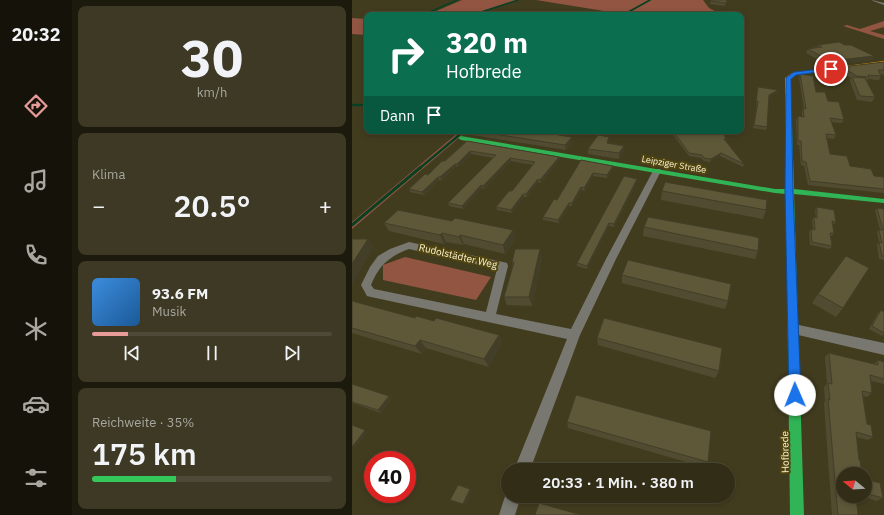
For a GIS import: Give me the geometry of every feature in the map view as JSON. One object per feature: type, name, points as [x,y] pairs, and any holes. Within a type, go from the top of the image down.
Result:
[{"type":"street","points":[[874,0],[884,4]]},
{"type":"street","name":"Hofbrede","points":[[796,515],[794,329],[789,191],[788,78],[794,74],[884,62]]},
{"type":"street","name":"Leipziger Straße","points":[[461,138],[775,191],[789,191],[884,201]]},
{"type":"street","points":[[525,463],[574,335],[610,259],[657,171]]},
{"type":"street","name":"Rudolstädter Weg","points":[[490,317],[503,266],[409,245],[394,250],[381,258],[371,271],[366,285],[371,293],[476,316],[490,317],[574,335]]},
{"type":"street","points":[[794,329],[884,349]]},
{"type":"street","points":[[507,515],[511,503]]},
{"type":"shaded area","points":[[462,0],[518,0],[480,12],[434,12]]},
{"type":"shaded area","points":[[536,0],[649,0],[627,12],[611,12]]},
{"type":"shaded area","points":[[651,0],[703,0],[709,8],[717,12],[629,12]]},
{"type":"shaded area","points":[[352,18],[364,19],[364,35],[352,34]]},
{"type":"shaded area","points":[[884,21],[884,27],[870,31],[884,35],[884,39],[843,26],[847,25],[860,29]]},
{"type":"shaded area","points":[[456,134],[463,134],[352,229],[352,222]]},
{"type":"shaded area","points":[[405,257],[491,277],[476,300],[383,280],[383,265]]},
{"type":"building","points":[[711,0],[727,0],[726,3]]},
{"type":"building","points":[[839,42],[845,45],[851,45],[874,56],[830,61],[808,49],[822,47],[818,45]]},
{"type":"building","points":[[884,62],[884,70],[878,70],[881,76],[857,76],[841,67]]},
{"type":"building","points":[[800,74],[813,76],[816,92],[825,92],[828,101],[839,102],[844,120],[830,118],[836,135],[826,134],[830,154],[847,156],[850,166],[871,169],[874,176],[884,177],[884,189],[810,181],[806,162],[802,161],[801,141],[798,141],[798,116],[804,117],[803,108],[806,109]]},
{"type":"building","points":[[852,77],[865,78],[875,97],[860,96]]},
{"type":"building","points":[[758,87],[778,90],[769,95],[767,127],[754,125],[758,101],[756,102]]},
{"type":"building","points":[[494,134],[559,134],[558,135],[572,137],[565,145]]},
{"type":"building","points":[[675,134],[723,134],[726,138],[724,139],[744,164],[721,153],[711,159],[704,158],[702,155],[689,153]]},
{"type":"building","points":[[598,135],[609,137],[607,143],[624,146],[619,153],[588,149]]},
{"type":"building","points":[[467,141],[559,157],[540,180],[538,179],[526,194],[523,194],[511,210],[496,207],[509,191],[512,191],[535,162],[510,158],[483,186],[481,185],[462,206],[448,203],[496,155],[470,151],[457,164],[438,177],[422,192],[409,189],[425,174],[428,175],[442,161],[445,161]]},
{"type":"building","points":[[581,160],[613,166],[607,175],[593,173],[584,188],[581,187],[572,203],[569,203],[558,220],[543,217],[554,199],[557,200]]},
{"type":"building","points":[[624,176],[637,179],[614,224],[609,223],[587,266],[577,263]]},
{"type":"building","points":[[665,182],[767,200],[766,210],[662,191]]},
{"type":"building","points":[[817,207],[834,210],[836,222],[832,221],[834,233],[830,233],[832,246],[812,242],[811,229],[815,230],[814,217],[817,218]]},
{"type":"building","points":[[877,208],[884,209],[884,256],[882,256],[879,242],[882,243],[879,230],[883,230]]},
{"type":"building","points":[[398,210],[452,221],[455,218],[513,230],[503,245],[460,235],[459,237],[442,233],[440,235],[384,223]]},
{"type":"building","points":[[648,217],[759,238],[758,251],[644,227]]},
{"type":"building","points":[[352,239],[368,239],[352,264]]},
{"type":"building","points":[[515,249],[540,249],[529,297],[504,297],[514,262],[512,262]]},
{"type":"building","points":[[846,256],[869,268],[843,308],[818,294]]},
{"type":"building","points":[[628,260],[731,284],[728,301],[622,275]]},
{"type":"building","points":[[352,301],[415,318],[416,316],[434,321],[436,318],[499,335],[484,359],[420,340],[415,346],[352,328]]},
{"type":"building","points":[[881,310],[884,312],[884,333],[872,326]]},
{"type":"building","points":[[604,318],[722,348],[719,371],[597,338]]},
{"type":"building","points":[[829,353],[878,365],[878,360],[884,362],[884,379],[870,375],[872,393],[862,391],[867,424],[871,425],[873,437],[856,432],[861,467],[836,467],[836,492],[828,399],[830,400],[828,383],[832,384]]},
{"type":"building","points":[[352,384],[389,396],[378,410],[352,402]]},
{"type":"building","points":[[576,395],[711,431],[708,462],[567,422]]},
{"type":"building","points":[[352,425],[365,430],[353,446],[352,446]]},
{"type":"building","points":[[872,481],[880,483],[883,498],[872,495]]},
{"type":"building","points":[[458,485],[470,489],[463,504],[450,500]]},
{"type":"building","points":[[539,503],[581,515],[535,515]]},
{"type":"building","points":[[837,503],[857,503],[858,515],[838,515]]},
{"type":"waterway","points":[[430,12],[457,0]]},
{"type":"waterway","points":[[481,12],[518,0]]},
{"type":"waterway","points":[[628,12],[650,0]]},
{"type":"waterway","points":[[352,105],[364,105]]},
{"type":"waterway","points":[[420,168],[460,134]]},
{"type":"waterway","points":[[352,225],[421,167]]},
{"type":"traffic: fast","points":[[788,94],[797,515]]},
{"type":"traffic: fast","points":[[461,138],[775,191],[807,192],[884,201]]},
{"type":"traffic: slow","points":[[788,94],[788,78],[794,74],[884,62]]},
{"type":"route","points":[[795,395],[789,191],[788,78],[794,74],[831,69]]}]
